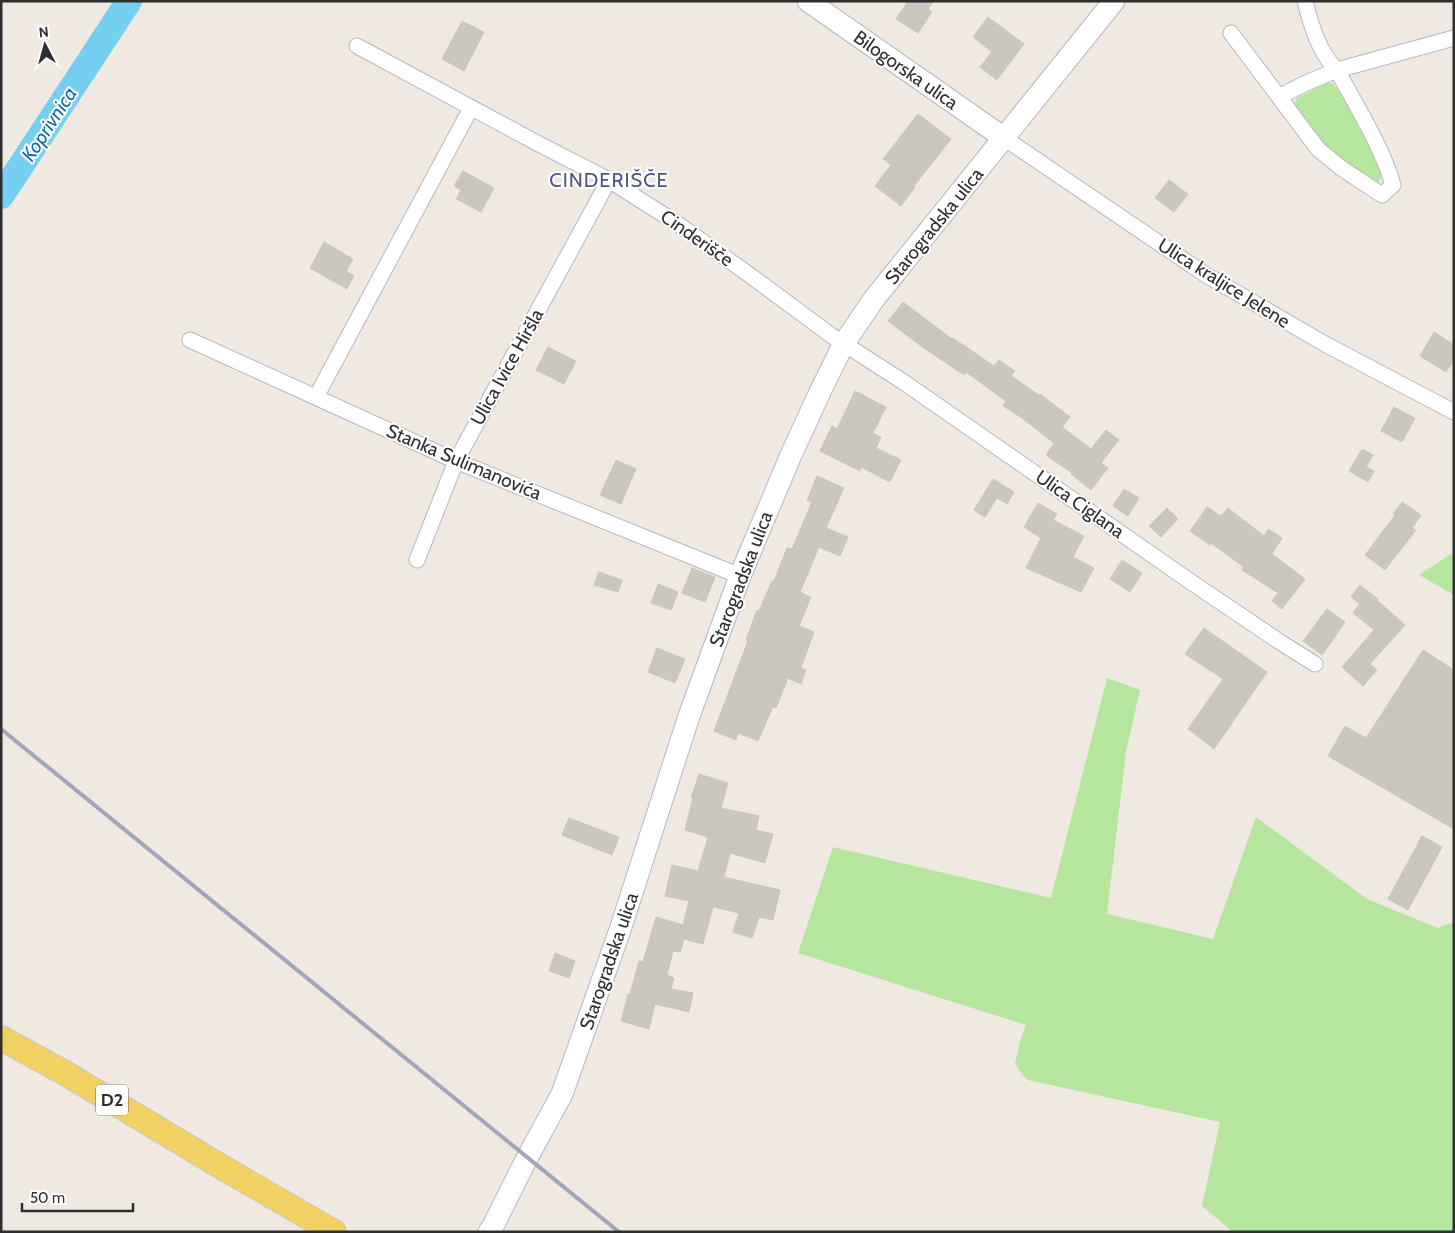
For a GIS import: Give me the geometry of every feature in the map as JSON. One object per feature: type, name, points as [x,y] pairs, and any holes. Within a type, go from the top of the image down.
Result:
[{"type":"main road","name":"Bilogorska ulica","points":[[808,1],[1004,138]]},
{"type":"main road","name":"Starogradska ulica","points":[[496,1230],[527,1158],[562,1094],[620,930],[690,716],[740,576],[791,455],[844,343],[874,300],[1114,1]]},
{"type":"main road","name":"D2","points":[[1,1038],[65,1073],[334,1232]]},
{"type":"street","points":[[1232,34],[1318,149],[1382,195],[1393,185],[1390,173],[1382,154],[1337,70],[1329,62],[1322,50],[1311,24],[1305,1]]},
{"type":"street","points":[[1279,97],[1337,70],[1454,38]]},
{"type":"street","name":"Cinderišče","points":[[357,46],[609,180],[682,227],[844,343]]},
{"type":"street","points":[[316,397],[471,108]]},
{"type":"street","name":"Ulica kraljice Jelene","points":[[1004,138],[1206,275],[1325,344],[1454,412]]},
{"type":"street","name":"Ulica Ivice Hiršla","points":[[417,560],[456,460],[609,180]]},
{"type":"street","name":"Stanka Sulimanovića","points":[[190,340],[456,460],[740,576]]},
{"type":"street","name":"Ulica Ciglana","points":[[844,343],[1315,664]]},
{"type":"green space","points":[[1327,83],[1333,83],[1346,103],[1383,174],[1378,183],[1325,145],[1294,104],[1297,98]]},
{"type":"green space","points":[[1454,552],[1454,595],[1419,575]]},
{"type":"green space","points":[[1107,678],[1140,690],[1126,752],[1107,914],[1213,939],[1256,817],[1367,899],[1438,928],[1454,922],[1454,1232],[1233,1232],[1202,1206],[1220,1122],[1028,1080],[1022,1075],[1015,1064],[1026,1025],[798,953],[833,847],[1051,898]]},
{"type":"building","points":[[908,1],[934,1],[928,9],[932,12],[918,33],[896,19]]},
{"type":"building","points":[[988,17],[1024,44],[997,80],[980,67],[992,52],[973,37]]},
{"type":"building","points":[[462,21],[484,32],[464,71],[442,59]]},
{"type":"building","points":[[918,114],[951,139],[914,186],[901,206],[875,186],[891,165],[883,159]]},
{"type":"building","points":[[463,171],[494,188],[481,212],[456,199],[461,190],[454,186]]},
{"type":"building","points":[[1169,180],[1188,194],[1174,212],[1155,198]]},
{"type":"building","points":[[324,242],[353,259],[346,271],[354,276],[347,289],[310,268]]},
{"type":"building","points":[[903,302],[952,339],[994,366],[999,360],[1015,371],[1011,376],[1040,396],[1040,394],[1070,417],[1062,427],[1091,449],[1106,430],[1119,440],[1101,463],[1108,468],[1091,490],[1072,473],[1046,455],[1054,443],[1003,406],[1006,401],[966,372],[964,375],[921,346],[888,321]]},
{"type":"building","points":[[1434,332],[1454,345],[1454,360],[1446,372],[1420,356]]},
{"type":"building","points":[[548,347],[576,361],[564,384],[536,370]]},
{"type":"building","points":[[855,391],[886,407],[873,433],[881,437],[876,448],[901,460],[890,482],[861,467],[860,471],[820,451],[832,426],[837,429]]},
{"type":"building","points":[[1394,407],[1415,418],[1402,442],[1381,431]]},
{"type":"building","points":[[1362,449],[1373,455],[1366,467],[1374,471],[1368,482],[1349,471]]},
{"type":"building","points":[[616,460],[636,469],[621,504],[600,495]]},
{"type":"building","points":[[817,476],[844,488],[826,528],[848,537],[840,556],[819,547],[800,592],[811,597],[799,626],[814,632],[801,668],[806,670],[801,684],[788,678],[776,708],[773,707],[758,741],[738,733],[736,740],[714,731],[748,641],[746,640],[757,610],[759,611],[772,581],[774,581],[787,548],[792,549],[812,502],[807,500]]},
{"type":"building","points":[[993,479],[1014,492],[1007,504],[997,498],[985,517],[974,510]]},
{"type":"building","points":[[1124,489],[1139,498],[1128,516],[1113,506]]},
{"type":"building","points":[[1402,502],[1421,515],[1412,528],[1416,530],[1385,570],[1365,555],[1395,515],[1393,514]]},
{"type":"building","points":[[1038,503],[1057,514],[1053,520],[1084,536],[1073,557],[1094,568],[1081,592],[1026,568],[1041,538],[1024,527]]},
{"type":"building","points":[[1207,507],[1221,516],[1228,508],[1264,536],[1268,529],[1282,538],[1272,554],[1305,579],[1282,609],[1272,601],[1278,593],[1242,570],[1244,567],[1211,543],[1210,545],[1190,531]]},
{"type":"building","points":[[1167,508],[1178,519],[1161,537],[1149,526]]},
{"type":"building","points":[[1122,560],[1142,573],[1130,592],[1110,579]]},
{"type":"building","points":[[692,568],[715,577],[705,602],[682,593]]},
{"type":"building","points":[[599,572],[622,580],[618,592],[594,585]]},
{"type":"building","points":[[658,584],[678,592],[671,610],[651,603]]},
{"type":"building","points":[[1360,585],[1405,625],[1370,664],[1377,670],[1363,686],[1342,667],[1374,630],[1353,613],[1360,604],[1351,597]]},
{"type":"building","points":[[1327,609],[1345,622],[1322,655],[1303,641]]},
{"type":"building","points":[[1204,628],[1267,672],[1214,749],[1188,729],[1223,679],[1185,654]]},
{"type":"building","points":[[657,648],[685,659],[675,683],[648,672]]},
{"type":"building","points":[[1423,650],[1454,670],[1454,829],[1328,756],[1345,726],[1366,738]]},
{"type":"building","points":[[699,774],[728,783],[721,808],[759,816],[756,830],[773,834],[765,863],[730,853],[724,877],[780,890],[773,920],[759,917],[752,938],[733,932],[739,913],[713,907],[703,944],[684,939],[680,952],[673,951],[667,975],[674,978],[671,989],[693,993],[689,1012],[655,1004],[649,1029],[621,1021],[639,961],[643,962],[656,917],[683,925],[689,901],[665,896],[672,865],[698,871],[708,837],[685,830],[693,798],[691,798]]},
{"type":"building","points":[[569,818],[619,837],[612,855],[562,835]]},
{"type":"building","points":[[1422,836],[1442,847],[1408,910],[1388,899]]},
{"type":"building","points":[[555,953],[575,961],[569,978],[549,971]]},
{"type":"waterway","name":"Koprivnica","points":[[1,196],[129,1]]},
{"type":"railway","points":[[1,729],[619,1232]]},
{"type":"district","name":"CINDERIŠČE","points":[[609,180]]}]
